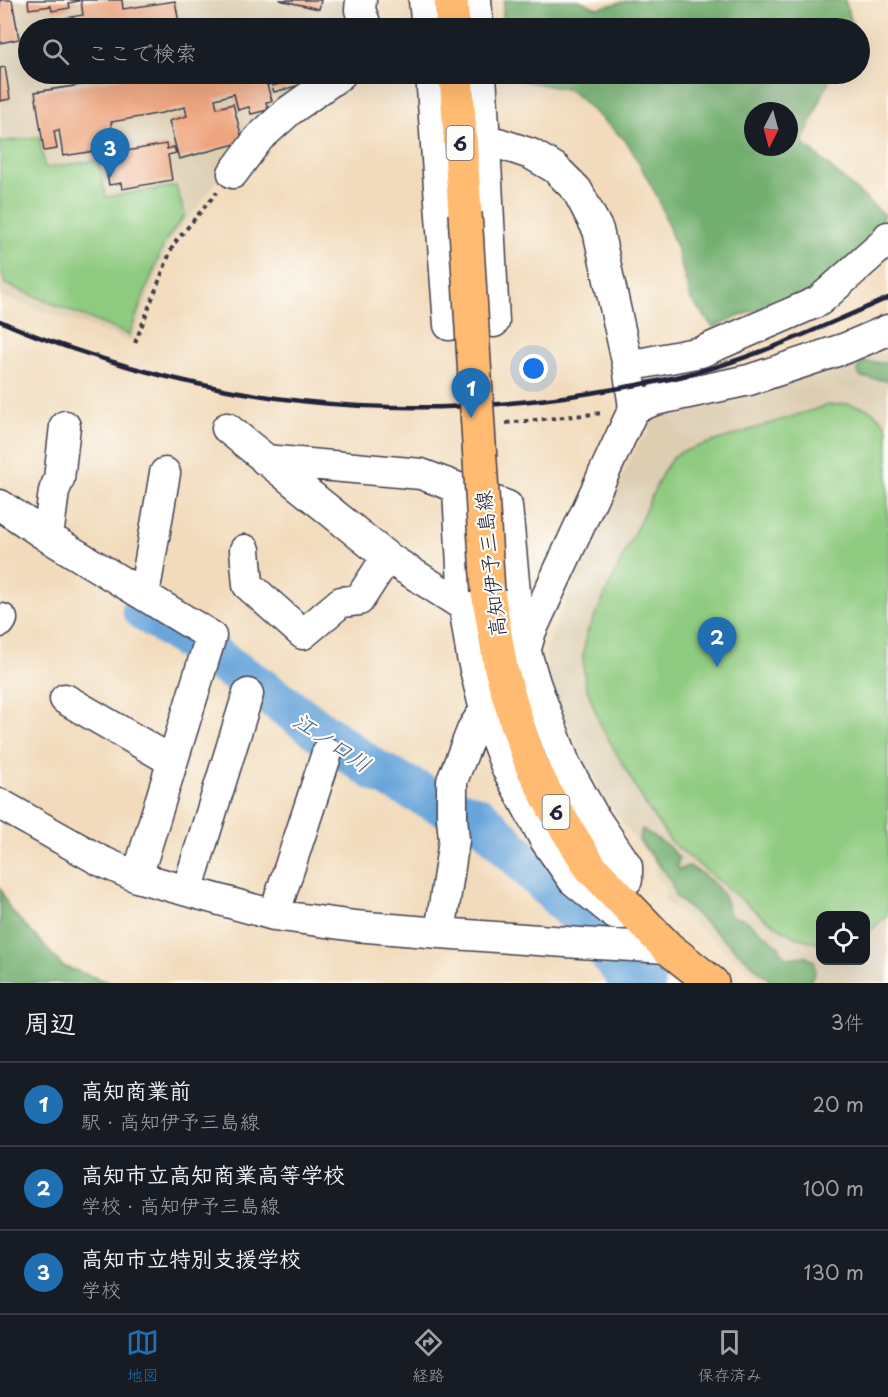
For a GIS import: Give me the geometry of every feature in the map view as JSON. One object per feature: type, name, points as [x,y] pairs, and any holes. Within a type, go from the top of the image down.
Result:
[{"type":"main road","points":[[451,0],[452,18]]},
{"type":"main road","name":"高知伊予三島線","points":[[434,84],[465,213],[476,599],[532,766],[553,807],[591,868],[668,948],[712,983]]},
{"type":"street","points":[[361,0],[360,10],[363,18]]},
{"type":"street","points":[[424,0],[426,18]]},
{"type":"street","points":[[476,0],[477,18]]},
{"type":"street","points":[[233,173],[260,138],[289,111],[327,84]]},
{"type":"street","points":[[433,84],[449,325]]},
{"type":"street","points":[[482,84],[495,322]]},
{"type":"street","points":[[485,144],[498,143],[531,154],[555,168],[577,190],[598,230],[628,366],[634,408],[531,631],[525,652]]},
{"type":"street","points":[[628,366],[701,352],[819,301],[888,237]]},
{"type":"street","points":[[443,244],[490,240]]},
{"type":"street","points":[[634,408],[655,400],[749,380],[846,348],[888,330]]},
{"type":"street","points":[[48,537],[54,491],[59,479],[65,426]]},
{"type":"street","points":[[227,428],[387,557],[476,599]]},
{"type":"street","points":[[265,460],[421,474],[507,506],[518,625],[535,683],[566,764],[594,817],[627,866],[627,880],[610,887]]},
{"type":"street","points":[[144,595],[165,473]]},
{"type":"street","points":[[458,489],[476,599],[472,657],[485,710],[507,769],[545,840],[573,880],[615,914],[636,915]]},
{"type":"street","points":[[0,505],[48,537],[211,636],[137,877]]},
{"type":"street","points":[[245,550],[248,585],[303,634],[341,602],[359,600],[387,557]]},
{"type":"street","points":[[187,891],[248,694]]},
{"type":"street","points":[[66,699],[172,761]]},
{"type":"street","points":[[440,933],[454,840],[452,781],[473,728],[485,710]]},
{"type":"street","points":[[274,915],[327,753]]},
{"type":"street","points":[[0,804],[99,860],[137,877],[274,915],[355,926],[668,948]]},
{"type":"path","points":[[135,343],[173,245],[233,173]]},
{"type":"path","points":[[504,423],[546,420],[634,408]]},
{"type":"shaded area","points":[[0,0],[351,0],[354,18],[18,18],[18,84],[318,84],[256,130],[169,244],[132,342],[0,296]]},
{"type":"shaded area","points":[[858,351],[888,355],[888,983],[765,983],[665,901],[665,886],[655,875],[655,865],[606,801],[575,743],[547,672],[545,655],[555,625],[630,459],[640,441],[651,431],[647,425],[665,412]]},
{"type":"green space","points":[[504,0],[579,0],[597,8],[631,0],[845,0],[851,18],[502,18]]},
{"type":"green space","points":[[538,84],[828,84],[802,142],[884,215],[854,276],[819,301],[785,298],[713,327],[691,300],[677,250],[658,198],[627,142],[570,90]]},
{"type":"green space","points":[[39,137],[45,168],[98,160],[106,197],[176,186],[185,215],[165,241],[129,335],[5,284],[0,266],[0,142]]},
{"type":"green space","points":[[864,362],[888,363],[888,381],[860,377],[857,369]]},
{"type":"green space","points":[[848,404],[861,407],[879,417],[888,428],[888,914],[870,931],[870,911],[816,911],[816,943],[793,936],[764,918],[671,842],[647,807],[601,726],[585,683],[583,658],[586,635],[664,470],[673,457],[681,452],[828,405]]},
{"type":"green space","points":[[642,829],[668,846],[679,858],[677,866],[679,870],[688,866],[715,884],[723,894],[732,917],[743,918],[779,946],[786,958],[805,956],[814,961],[815,972],[809,983],[773,983],[675,896],[670,879],[639,840]]},
{"type":"green space","points":[[0,887],[9,908],[63,966],[111,983],[0,983]]},
{"type":"building","points":[[0,0],[12,0],[18,39],[0,43]]},
{"type":"building","points":[[28,0],[79,1],[69,3],[70,8],[52,11],[51,6],[29,9]]},
{"type":"building","points":[[81,0],[122,0],[123,9],[175,1],[178,18],[66,18],[83,15]]},
{"type":"building","points":[[279,0],[321,0],[319,9]]},
{"type":"building","points":[[5,67],[10,99],[0,101],[0,68]]},
{"type":"building","points":[[87,84],[271,84],[267,85],[272,101],[266,102],[268,110],[251,114],[249,107],[238,110],[234,94],[215,99],[217,108],[233,104],[243,142],[179,159],[169,121],[187,116],[185,107],[111,122],[115,148],[63,156],[59,130],[54,131],[57,149],[44,151],[35,92]]},
{"type":"building","points":[[279,84],[304,84],[274,92],[272,86]]},
{"type":"building","points":[[166,144],[167,149],[174,147],[176,153],[168,155],[172,180],[122,189],[121,183],[109,185],[103,155]]},
{"type":"waterway","name":"江ノ口川","points":[[143,609],[263,690],[373,769],[443,805],[480,818],[584,922],[625,973],[644,983]]},
{"type":"railway","points":[[0,321],[81,352],[130,367],[188,382],[245,393],[359,406],[474,406],[591,393],[682,376],[757,353],[888,298]]},
{"type":"place","name":"高知市立特別支援学校","points":[[110,178]]},
{"type":"place","name":"高知商業前","points":[[471,418]]},
{"type":"place","name":"高知市立高知商業高等学校","points":[[717,667]]}]
